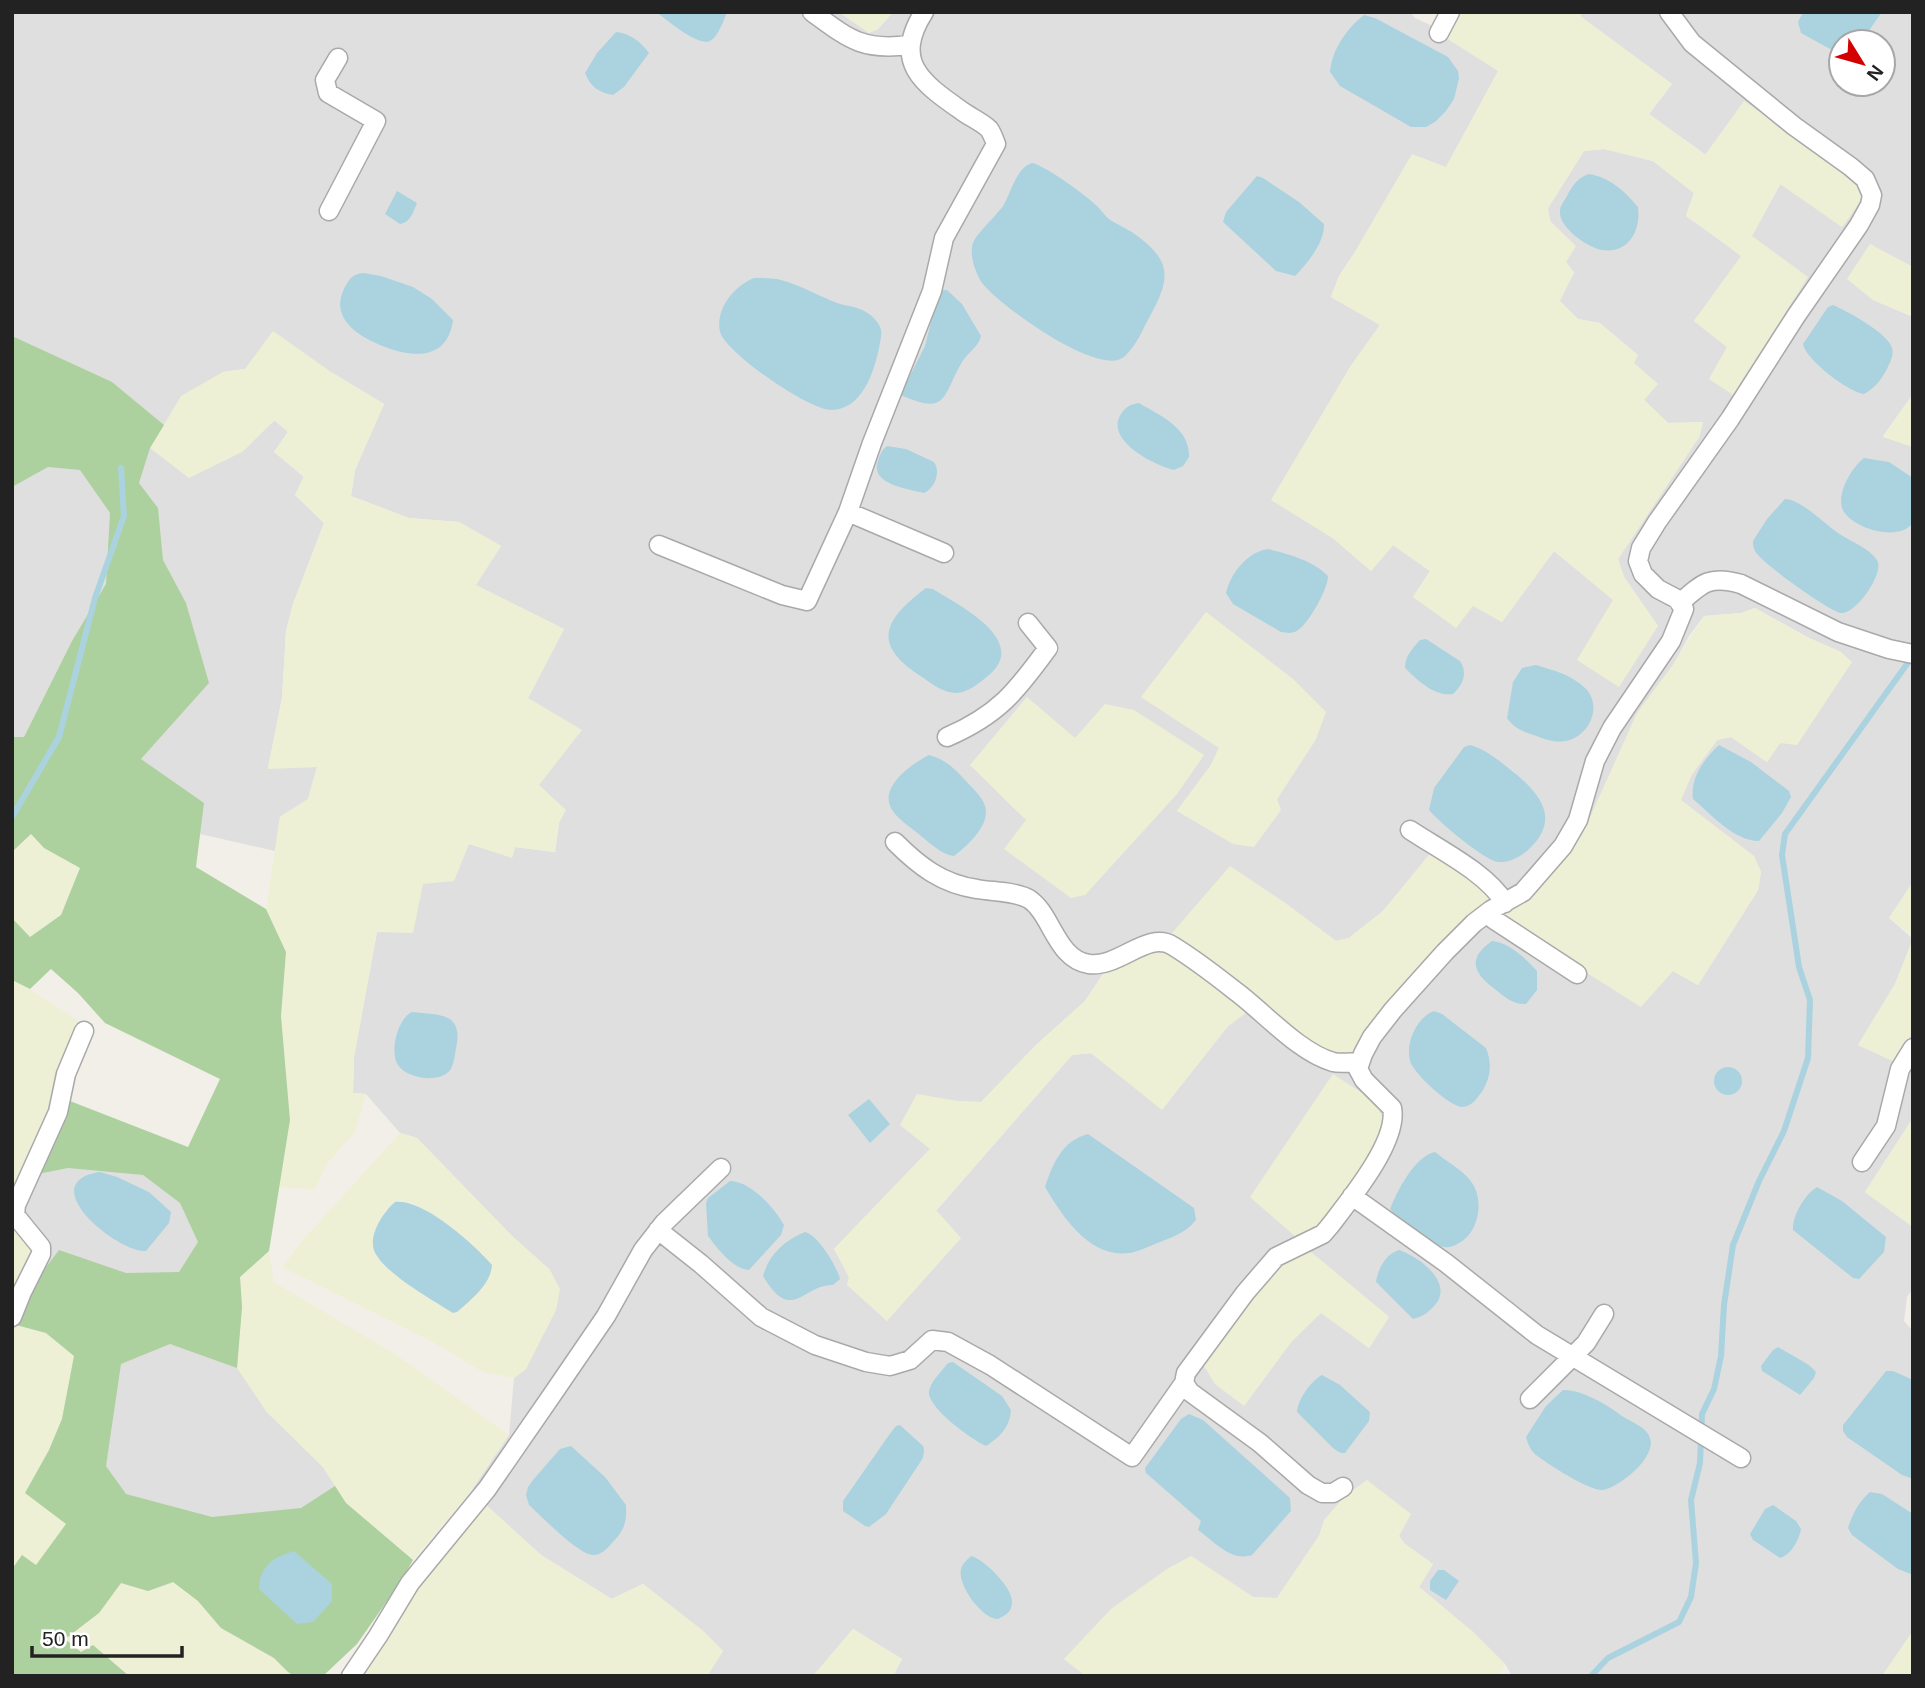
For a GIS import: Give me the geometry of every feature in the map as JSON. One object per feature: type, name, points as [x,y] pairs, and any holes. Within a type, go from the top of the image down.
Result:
[{"type":"street","points":[[812,12],[856,42],[885,48],[909,45]]},
{"type":"street","points":[[659,545],[782,595],[807,601],[848,512],[932,290],[944,237],[996,144],[990,130],[929,85],[918,71],[909,45],[913,31],[924,12]]},
{"type":"street","points":[[1439,33],[1450,12]]},
{"type":"street","points":[[658,1230],[761,1317],[815,1345],[866,1362],[890,1366],[910,1360],[932,1339],[948,1342],[990,1365],[1132,1457],[1184,1383],[1186,1373],[1266,1266],[1282,1253],[1323,1234],[1352,1196],[1383,1147],[1394,1123],[1392,1108],[1359,1074],[1360,1062],[1372,1037],[1445,952],[1487,913],[1524,892],[1563,846],[1578,820],[1595,761],[1612,728],[1671,641],[1684,609],[1680,603],[1648,581],[1638,561],[1641,548],[1730,419],[1870,205],[1872,195],[1865,179],[1794,126],[1692,43],[1669,12]]},
{"type":"street","points":[[329,211],[376,121],[328,93],[325,80],[338,58]]},
{"type":"street","points":[[848,512],[944,553]]},
{"type":"street","points":[[1680,603],[1700,585],[1725,579],[1861,641],[1913,654]]},
{"type":"street","points":[[947,737],[976,724],[1014,694],[1048,648],[1028,623]]},
{"type":"street","points":[[1410,830],[1465,866],[1499,893],[1505,903]]},
{"type":"street","points":[[895,842],[918,865],[948,882],[974,889],[1020,895],[1032,901],[1068,953],[1076,960],[1087,964],[1100,964],[1153,942],[1167,943],[1235,990],[1303,1046],[1336,1063],[1360,1062]]},
{"type":"street","points":[[1487,913],[1577,974]]},
{"type":"street","points":[[12,1317],[41,1254],[41,1247],[15,1215],[16,1205],[58,1112],[66,1074],[84,1031]]},
{"type":"street","points":[[1862,1162],[1886,1126],[1900,1069],[1913,1048]]},
{"type":"street","points":[[351,1676],[410,1583],[495,1479],[606,1316],[643,1250],[658,1230],[721,1168]]},
{"type":"street","points":[[1352,1196],[1446,1263],[1537,1335],[1741,1458]]},
{"type":"street","points":[[1530,1399],[1586,1343],[1604,1314]]},
{"type":"street","points":[[1184,1383],[1190,1392],[1260,1443],[1308,1485],[1322,1493],[1333,1493],[1343,1487]]},
{"type":"shaded area","points":[[12,12],[839,12],[869,33],[878,29],[893,12],[1410,12],[1415,18],[1435,27],[1444,36],[1499,70],[1446,167],[1353,255],[1339,276],[1331,297],[1380,325],[1350,367],[1334,539],[1371,571],[1393,545],[1430,571],[1413,597],[1473,605],[1502,622],[1554,551],[1614,600],[1658,626],[1624,577],[1618,559],[1699,437],[1703,422],[1668,423],[1644,400],[1634,363],[1600,323],[1578,319],[1559,301],[1574,273],[1566,262],[1559,231],[1550,221],[1548,208],[1584,151],[1604,149],[1653,161],[1694,193],[1686,216],[1742,256],[1694,321],[1727,347],[1733,395],[1752,236],[1781,183],[1842,227],[1859,203],[1706,155],[1649,114],[1672,84],[1580,16],[1582,12],[1913,12],[1913,267],[1870,245],[1873,300],[1913,317],[1913,394],[1883,436],[1913,447],[1913,882],[1889,918],[1913,939],[1895,984],[1858,1045],[1893,1061],[1913,1032],[1913,1062],[1909,1068],[1913,1073],[1913,1118],[1865,1192],[1913,1227],[1913,1289],[1907,1297],[1904,1321],[1913,1331],[1913,1631],[1882,1676],[1512,1676],[1505,1664],[1473,1632],[1419,1587],[1433,1564],[1345,1496],[1325,1520],[1319,1536],[1277,1598],[1253,1597],[1191,1556],[1064,1659],[1086,1676],[896,1676],[895,1672],[902,1659],[853,1629],[813,1676],[707,1676],[723,1651],[703,1631],[643,1584],[612,1599],[541,1555],[485,1504],[473,1488],[509,1435],[514,1378],[526,1369],[550,1270],[512,1236],[417,1138],[400,1133],[366,1094],[353,1093],[354,1057],[377,932],[423,884],[469,844],[512,857],[515,847],[555,852],[559,823],[539,786],[528,698],[564,629],[475,585],[501,546],[459,522],[409,518],[351,496],[355,470],[384,404],[331,372],[245,369],[223,372],[242,452],[274,420],[288,432],[274,452],[304,477],[295,495],[324,523],[293,604],[286,631],[282,698],[268,768],[317,767],[308,799],[280,817],[275,851],[12,791]],"holes":[[[1755,608],[1809,638],[1841,652],[1767,762],[1731,737],[1717,740],[1692,774],[1680,800],[1753,856],[1761,872],[1758,890],[1698,985],[1673,971],[1499,914],[1520,904],[1536,892],[1587,824],[1689,636],[1704,616],[1741,613]],[[1316,739],[1277,799],[1177,811],[1211,765],[1219,748]],[[1027,820],[1100,876],[1085,895],[1005,849]],[[1432,852],[1486,905],[1458,925],[1381,1014],[1259,1003],[1228,1026],[1162,1109],[1091,1053],[1072,1055],[936,1211],[887,1321],[848,1285],[849,1277],[834,1249],[930,1149],[958,1101],[981,1102],[1036,1045],[1085,1001],[1105,971],[1161,946],[1230,867],[1336,941],[1349,938],[1383,911]],[[1306,1248],[1389,1317],[1369,1348],[1321,1312],[1291,1342],[1244,1406],[1248,1304],[1273,1269]]]},
{"type":"shaded area","points":[[52,1105],[200,1154],[269,1251],[240,1277],[266,1411],[323,1467],[346,1503],[413,1560],[356,1642],[294,1676],[288,1672],[65,1639],[129,1676],[12,1676],[12,1569],[22,1555],[46,1333],[12,1323],[12,1197]]},
{"type":"green space","points":[[839,12],[893,12],[878,29],[869,33]]},
{"type":"green space","points":[[1456,12],[1582,12],[1580,16],[1672,84],[1649,114],[1705,155],[1744,101],[1807,145],[1862,193],[1859,203],[1842,227],[1780,184],[1752,236],[1808,277],[1733,395],[1709,379],[1727,347],[1694,321],[1741,256],[1686,215],[1694,193],[1653,161],[1604,149],[1584,151],[1548,208],[1550,221],[1576,246],[1566,262],[1574,272],[1560,301],[1578,319],[1600,323],[1638,355],[1634,363],[1658,384],[1644,400],[1668,423],[1703,422],[1699,437],[1618,559],[1624,577],[1658,626],[1619,687],[1577,660],[1613,600],[1554,551],[1502,622],[1473,606],[1456,628],[1413,597],[1430,571],[1393,545],[1371,571],[1334,539],[1271,500],[1350,367],[1380,325],[1331,297],[1339,276],[1412,154],[1446,167],[1498,71],[1443,36]]},
{"type":"green space","points":[[1870,244],[1913,267],[1913,316],[1873,300],[1847,279]]},
{"type":"green space","points":[[273,331],[331,372],[384,404],[355,470],[351,496],[409,518],[459,522],[501,546],[476,585],[564,629],[528,698],[582,730],[539,785],[566,810],[559,823],[555,852],[515,847],[512,858],[469,844],[454,881],[423,884],[413,933],[377,932],[354,1057],[353,1093],[366,1094],[355,1132],[328,1162],[315,1189],[279,1187],[290,1120],[281,1016],[286,952],[266,909],[280,817],[308,799],[317,767],[268,769],[282,698],[286,631],[293,604],[324,523],[295,495],[304,476],[274,452],[288,432],[275,420],[242,452],[189,478],[150,448],[181,396],[223,372],[245,369]]},
{"type":"green space","points":[[12,336],[112,382],[164,425],[150,448],[139,483],[158,508],[163,560],[186,603],[209,683],[141,759],[204,803],[196,867],[266,909],[286,952],[281,1016],[290,1120],[269,1251],[240,1277],[242,1307],[237,1368],[170,1344],[121,1364],[106,1466],[126,1494],[212,1517],[301,1508],[335,1486],[346,1503],[413,1560],[357,1644],[323,1676],[294,1676],[274,1658],[221,1628],[198,1601],[173,1582],[148,1591],[121,1583],[99,1613],[65,1639],[81,1652],[93,1645],[129,1676],[12,1676],[12,1569],[22,1555],[36,1565],[66,1524],[25,1493],[49,1450],[62,1419],[74,1356],[46,1333],[16,1325],[34,1283],[59,1250],[126,1273],[179,1272],[198,1242],[180,1203],[143,1175],[68,1168],[38,1174],[70,1101],[188,1147],[220,1079],[105,1023],[78,993],[51,969],[30,989],[12,980],[12,918],[30,937],[61,915],[80,868],[44,848],[31,834],[12,852],[12,737],[24,737],[72,641],[106,584],[110,513],[80,470],[48,467],[12,487]]},
{"type":"green space","points":[[1913,394],[1913,447],[1883,437]]},
{"type":"green space","points":[[1755,608],[1809,638],[1841,652],[1852,662],[1797,745],[1780,743],[1767,762],[1731,737],[1717,740],[1692,774],[1681,800],[1754,856],[1761,872],[1758,890],[1698,985],[1673,971],[1641,1007],[1500,918],[1499,914],[1520,904],[1536,892],[1587,824],[1637,713],[1704,616],[1741,613]]},
{"type":"green space","points":[[1206,612],[1293,679],[1326,712],[1316,739],[1277,799],[1281,810],[1254,847],[1233,844],[1177,811],[1211,765],[1219,748],[1141,697]]},
{"type":"green space","points":[[1027,697],[1075,738],[1105,704],[1134,710],[1204,755],[1177,794],[1085,895],[1071,898],[1004,849],[1026,820],[970,765]]},
{"type":"green space","points":[[31,834],[44,848],[80,868],[61,915],[30,937],[12,918],[12,852]]},
{"type":"green space","points":[[1432,851],[1458,867],[1491,894],[1490,900],[1458,925],[1381,1014],[1353,1051],[1345,1055],[1319,1047],[1259,1003],[1228,1026],[1162,1110],[1091,1053],[1072,1055],[936,1210],[961,1238],[887,1321],[847,1285],[849,1276],[834,1249],[930,1149],[900,1125],[917,1094],[981,1102],[1036,1045],[1085,1001],[1105,971],[1161,946],[1230,866],[1336,941],[1349,938],[1383,911]]},
{"type":"green space","points":[[1913,882],[1913,937],[1889,918]]},
{"type":"green space","points":[[1913,939],[1913,1032],[1893,1061],[1858,1045],[1895,984]]},
{"type":"green space","points":[[12,980],[80,1022],[55,1080],[52,1105],[12,1197]]},
{"type":"green space","points":[[1333,1074],[1377,1106],[1385,1122],[1374,1150],[1327,1221],[1308,1234],[1296,1237],[1250,1197]]},
{"type":"green space","points":[[1913,1118],[1913,1227],[1865,1192]]},
{"type":"green space","points":[[400,1133],[417,1138],[512,1236],[550,1270],[560,1289],[556,1310],[526,1369],[514,1378],[483,1372],[431,1341],[282,1267],[302,1241]],"holes":[[[395,1202],[409,1202],[419,1206],[483,1254],[490,1274],[480,1290],[457,1312],[453,1313],[408,1284],[378,1258],[373,1244],[385,1211]]]},
{"type":"green space","points":[[12,1220],[35,1251],[12,1305]]},
{"type":"green space","points":[[1306,1248],[1389,1317],[1369,1348],[1321,1313],[1291,1342],[1244,1406],[1215,1384],[1204,1366],[1206,1356],[1273,1269]]},
{"type":"green space","points":[[269,1251],[274,1282],[395,1354],[509,1435],[467,1496],[413,1560],[346,1503],[323,1467],[266,1411],[237,1368],[242,1307],[240,1277]]},
{"type":"green space","points":[[16,1325],[46,1333],[74,1356],[62,1419],[49,1450],[66,1524],[36,1566],[22,1555],[12,1569],[12,1334]]},
{"type":"green space","points":[[1367,1480],[1411,1514],[1399,1536],[1405,1544],[1433,1564],[1419,1587],[1473,1632],[1505,1664],[1499,1676],[1086,1676],[1064,1659],[1111,1609],[1167,1569],[1191,1556],[1253,1597],[1277,1598],[1319,1536],[1324,1520],[1345,1496]]},
{"type":"green space","points":[[485,1504],[541,1555],[611,1599],[643,1584],[703,1631],[723,1651],[707,1676],[360,1676],[405,1601]]},
{"type":"green space","points":[[174,1582],[198,1601],[221,1628],[274,1658],[294,1676],[129,1676],[93,1645],[81,1652],[65,1639],[99,1613],[121,1583],[148,1591]]},
{"type":"green space","points":[[853,1629],[902,1659],[895,1672],[896,1676],[813,1676]]},
{"type":"green space","points":[[1913,1631],[1913,1676],[1882,1676]]},
{"type":"water","points":[[656,12],[727,12],[716,36],[705,42],[690,36]]},
{"type":"water","points":[[1803,12],[1882,12],[1871,28],[1827,28],[1827,47],[1801,33],[1798,22]]},
{"type":"water","points":[[1364,15],[1375,18],[1448,57],[1458,71],[1454,99],[1435,122],[1426,127],[1411,127],[1340,86],[1330,72],[1341,41]]},
{"type":"water","points":[[616,32],[635,39],[649,53],[624,87],[613,95],[596,88],[585,73],[597,53]]},
{"type":"water","points":[[1032,163],[1066,182],[1093,202],[1109,219],[1136,235],[1157,254],[1162,263],[1164,281],[1157,303],[1133,347],[1125,356],[1113,361],[1095,358],[1051,337],[1008,307],[982,283],[977,274],[973,263],[973,243],[1003,206],[1022,170]]},
{"type":"water","points":[[1589,174],[1616,186],[1638,207],[1635,232],[1626,244],[1619,248],[1602,250],[1589,245],[1569,230],[1561,217],[1561,207],[1571,189]]},
{"type":"water","points":[[1257,176],[1299,202],[1324,224],[1322,238],[1310,259],[1295,276],[1276,271],[1223,222],[1226,212]]},
{"type":"water","points":[[397,191],[417,203],[409,219],[400,224],[385,214]]},
{"type":"water","points":[[364,273],[413,287],[432,299],[453,320],[444,343],[428,353],[407,353],[376,343],[350,326],[344,319],[340,300],[349,280]]},
{"type":"water","points":[[754,278],[788,282],[840,304],[863,310],[878,322],[881,334],[874,368],[865,388],[851,404],[831,410],[805,401],[752,366],[726,341],[720,332],[719,323],[723,307],[733,293]]},
{"type":"water","points":[[939,290],[947,290],[962,304],[981,336],[978,344],[962,362],[946,394],[935,403],[927,403],[900,395],[925,346]]},
{"type":"water","points":[[1833,305],[1875,329],[1892,348],[1885,373],[1875,386],[1864,394],[1848,388],[1829,374],[1812,358],[1803,344],[1828,307]]},
{"type":"water","points":[[1139,403],[1173,424],[1185,438],[1189,457],[1183,466],[1174,470],[1155,463],[1125,442],[1119,433],[1121,414],[1128,406]]},
{"type":"water","points":[[887,446],[906,449],[934,462],[937,475],[931,487],[924,493],[884,480],[877,469],[880,455]]},
{"type":"water","points":[[1864,458],[1889,462],[1913,478],[1913,523],[1906,529],[1897,532],[1877,531],[1857,524],[1844,512],[1841,505],[1843,490],[1854,468]]},
{"type":"water","points":[[1785,499],[1805,507],[1877,560],[1877,574],[1868,592],[1847,612],[1834,610],[1810,596],[1754,550],[1753,541],[1767,519]]},
{"type":"water","points":[[1268,549],[1308,562],[1328,576],[1325,589],[1312,613],[1294,632],[1281,632],[1233,604],[1226,593],[1241,565],[1253,554]]},
{"type":"water","points":[[926,588],[933,589],[973,614],[996,637],[1001,649],[999,662],[989,675],[965,691],[952,693],[934,685],[906,665],[895,654],[890,643],[892,622],[911,600]]},
{"type":"water","points":[[1426,639],[1462,665],[1463,679],[1453,694],[1433,690],[1405,668],[1412,650],[1420,640]]},
{"type":"water","points":[[1536,665],[1574,680],[1590,695],[1593,703],[1591,719],[1587,727],[1574,738],[1561,741],[1545,739],[1519,729],[1507,718],[1513,682],[1522,668]]},
{"type":"water","points":[[1470,745],[1490,754],[1518,776],[1542,805],[1544,826],[1539,838],[1518,857],[1502,862],[1491,860],[1429,810],[1434,788],[1464,747]]},
{"type":"water","points":[[1719,745],[1751,762],[1789,791],[1791,797],[1782,813],[1759,841],[1732,832],[1693,799],[1699,769]]},
{"type":"water","points":[[929,755],[953,768],[982,799],[985,806],[985,820],[981,828],[954,856],[932,845],[898,817],[890,805],[889,796],[897,779]]},
{"type":"water","points":[[1492,941],[1511,948],[1537,971],[1537,990],[1526,1004],[1506,998],[1478,972],[1476,960]]},
{"type":"water","points":[[1434,1011],[1442,1014],[1486,1048],[1488,1054],[1490,1069],[1486,1085],[1466,1107],[1456,1105],[1441,1095],[1418,1074],[1410,1061],[1409,1046],[1414,1031],[1422,1019]]},
{"type":"water","points":[[412,1012],[440,1015],[453,1022],[456,1028],[458,1036],[451,1069],[440,1077],[424,1078],[409,1074],[402,1070],[395,1059],[396,1036],[407,1015]]},
{"type":"water","points":[[1728,1067],[1738,1071],[1742,1081],[1738,1091],[1728,1095],[1718,1091],[1714,1081],[1718,1071]]},
{"type":"water","points":[[869,1099],[890,1124],[870,1143],[848,1115]]},
{"type":"water","points":[[1088,1134],[1194,1208],[1196,1220],[1177,1235],[1132,1252],[1115,1253],[1090,1242],[1060,1211],[1045,1187],[1060,1154],[1071,1142]]},
{"type":"water","points":[[1435,1152],[1470,1180],[1478,1198],[1477,1219],[1473,1229],[1459,1243],[1449,1247],[1426,1239],[1390,1209],[1414,1167]]},
{"type":"water","points":[[100,1172],[149,1192],[171,1212],[169,1223],[146,1251],[133,1248],[100,1229],[86,1216],[77,1202],[74,1189],[81,1178]]},
{"type":"water","points":[[730,1181],[754,1190],[775,1211],[784,1225],[781,1235],[749,1270],[731,1262],[708,1236],[708,1198]]},
{"type":"water","points":[[1817,1187],[1842,1201],[1886,1237],[1884,1252],[1859,1279],[1853,1278],[1793,1230],[1800,1206]]},
{"type":"water","points":[[395,1202],[420,1207],[448,1224],[492,1265],[484,1285],[457,1312],[453,1313],[412,1287],[391,1272],[377,1256],[374,1250],[374,1235],[380,1220]]},
{"type":"water","points":[[805,1232],[816,1239],[826,1252],[840,1279],[833,1285],[823,1286],[798,1298],[782,1298],[763,1276],[769,1261],[779,1249]]},
{"type":"water","points":[[1399,1250],[1425,1265],[1440,1288],[1440,1297],[1435,1305],[1425,1314],[1413,1319],[1376,1282],[1383,1262]]},
{"type":"water","points":[[1778,1347],[1816,1372],[1800,1395],[1762,1371],[1761,1366]]},
{"type":"water","points":[[953,1362],[1002,1396],[1011,1410],[1009,1422],[1003,1431],[986,1446],[951,1422],[930,1398],[929,1391],[934,1380],[948,1363]]},
{"type":"water","points":[[1886,1371],[1893,1371],[1913,1380],[1913,1479],[1902,1475],[1847,1437],[1843,1431],[1843,1425]]},
{"type":"water","points":[[1322,1375],[1340,1385],[1370,1412],[1369,1421],[1345,1453],[1334,1449],[1297,1412],[1306,1391]]},
{"type":"water","points":[[1563,1390],[1594,1398],[1638,1425],[1650,1438],[1651,1446],[1643,1462],[1610,1488],[1603,1490],[1588,1486],[1536,1455],[1531,1449],[1526,1437],[1546,1406]]},
{"type":"water","points":[[1189,1414],[1203,1420],[1290,1498],[1291,1511],[1252,1555],[1237,1556],[1217,1545],[1198,1530],[1201,1521],[1146,1473],[1145,1468],[1181,1419]]},
{"type":"water","points":[[900,1425],[923,1446],[923,1458],[886,1514],[869,1527],[865,1526],[843,1511],[843,1501],[889,1435]]},
{"type":"water","points":[[571,1446],[605,1477],[626,1505],[622,1531],[605,1550],[596,1555],[579,1549],[560,1534],[529,1505],[526,1495],[533,1480],[560,1449]]},
{"type":"water","points":[[1870,1492],[1882,1494],[1913,1514],[1913,1575],[1898,1569],[1852,1535],[1848,1528],[1856,1508]]},
{"type":"water","points":[[1773,1505],[1796,1521],[1801,1529],[1794,1546],[1788,1554],[1780,1558],[1753,1540],[1750,1534],[1765,1509]]},
{"type":"water","points":[[294,1551],[332,1584],[332,1601],[313,1622],[297,1624],[259,1589],[265,1568],[280,1556]]},
{"type":"water","points":[[971,1556],[983,1562],[1008,1589],[1012,1605],[1006,1615],[998,1619],[992,1618],[978,1607],[967,1592],[961,1569]]},
{"type":"water","points":[[1438,1570],[1444,1570],[1459,1581],[1446,1600],[1430,1590],[1430,1581]]},
{"type":"waterway","points":[[12,817],[59,737],[95,598],[124,516],[121,468]]},
{"type":"waterway","points":[[1591,1676],[1608,1658],[1679,1622],[1691,1597],[1696,1563],[1691,1500],[1700,1463],[1702,1414],[1714,1389],[1721,1356],[1724,1305],[1733,1245],[1759,1181],[1784,1131],[1808,1058],[1810,1000],[1799,967],[1782,855],[1785,834],[1912,657]]}]
